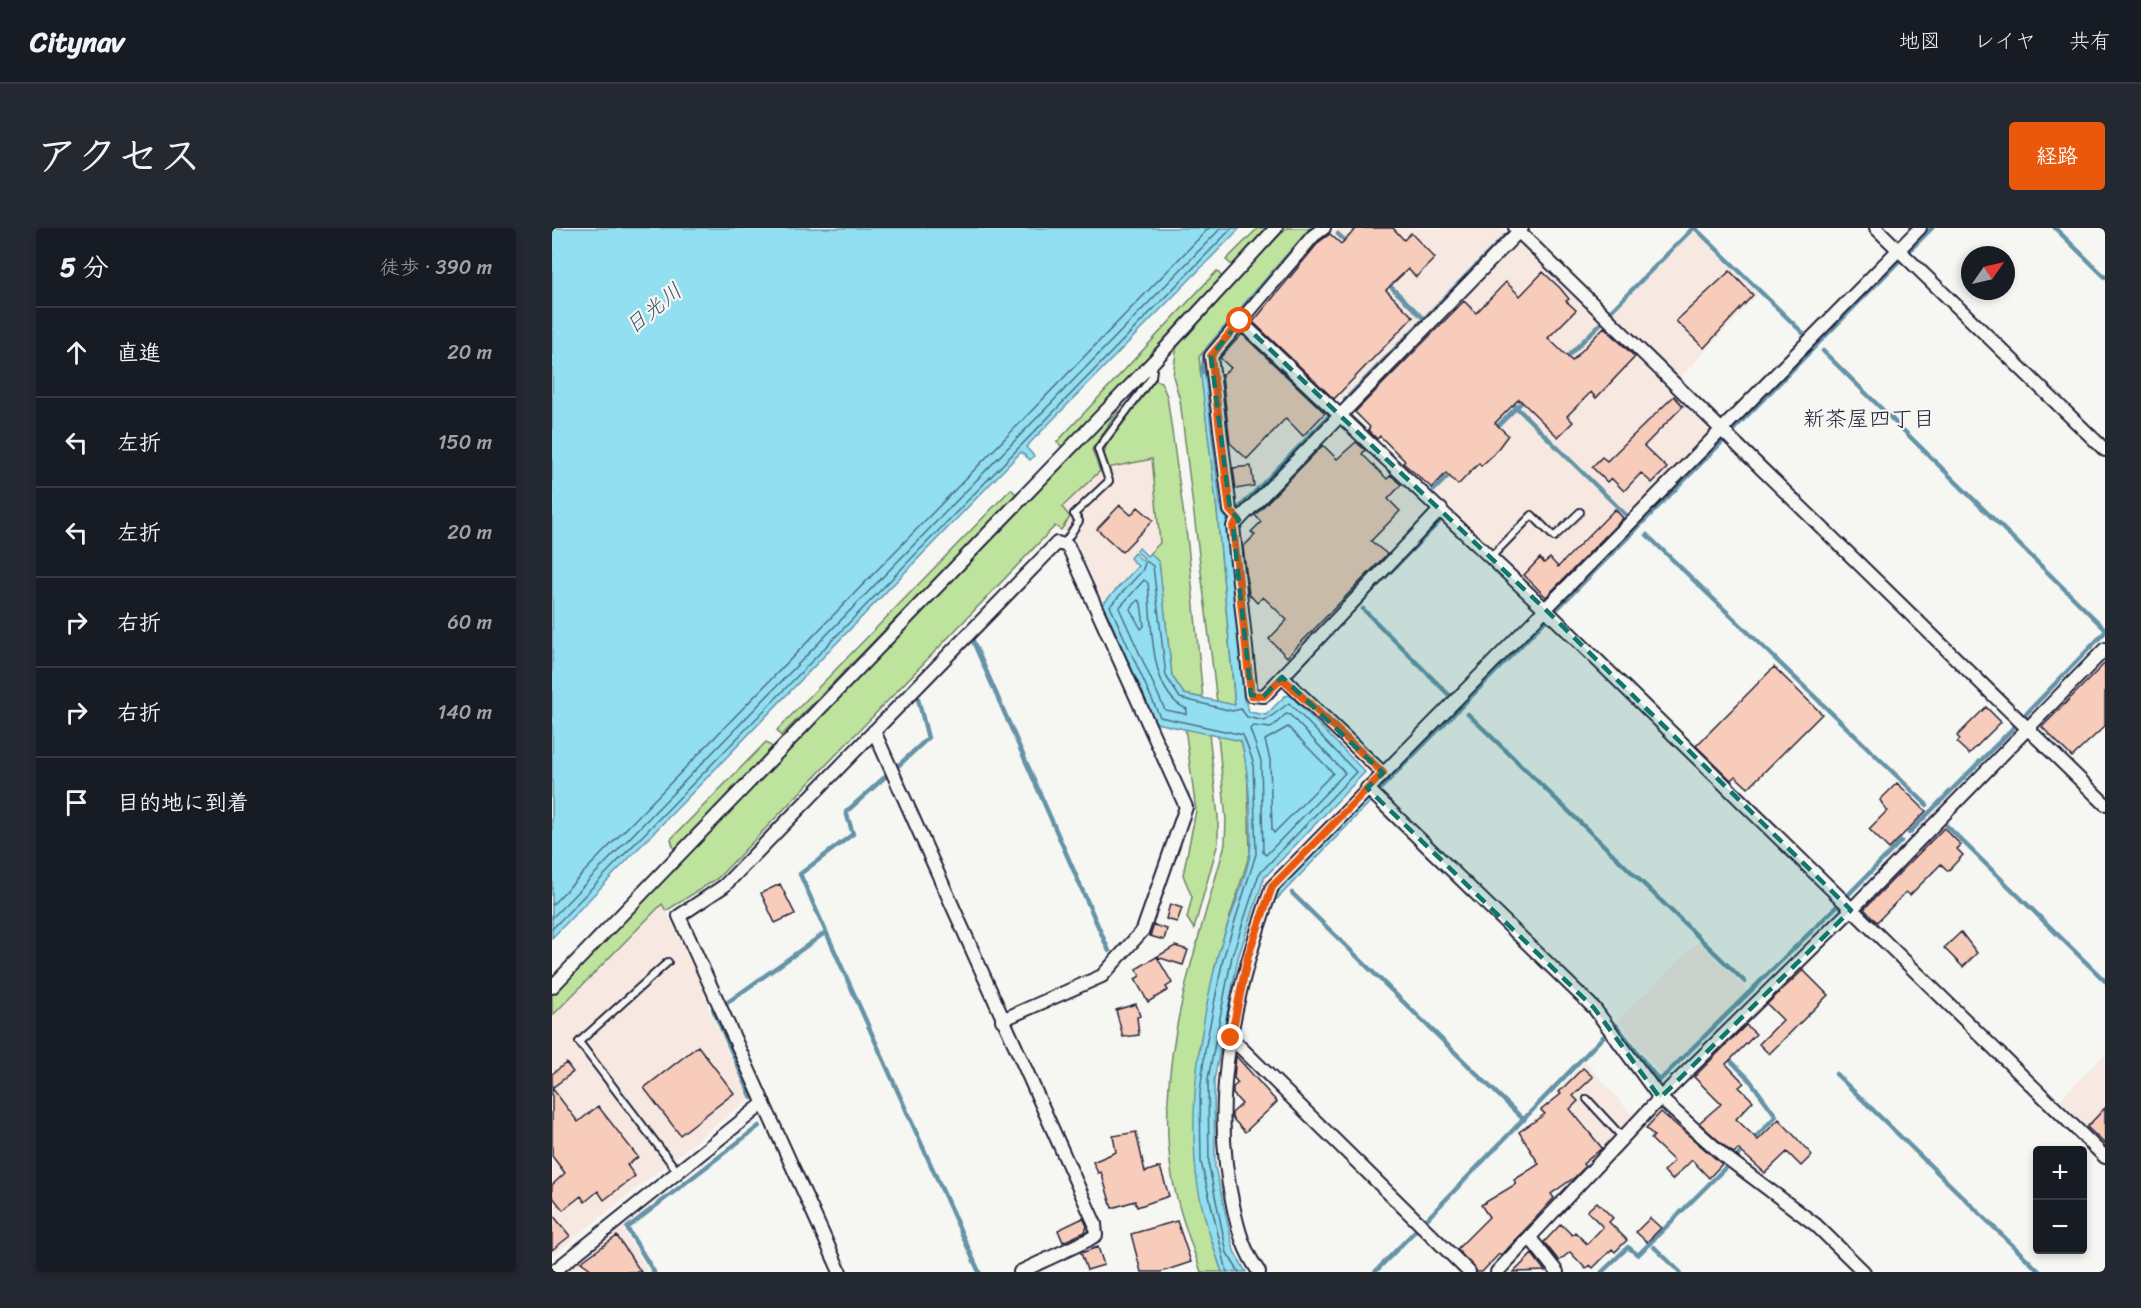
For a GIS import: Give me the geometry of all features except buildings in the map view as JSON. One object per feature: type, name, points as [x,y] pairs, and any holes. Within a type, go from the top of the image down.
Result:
[{"type":"street","points":[[552,987],[1154,361],[1276,228]]},
{"type":"street","points":[[1239,520],[1230,510],[1211,356],[1313,236],[1324,228]]},
{"type":"street","points":[[1876,228],[2105,450]]},
{"type":"street","points":[[1259,1272],[1240,1237],[1226,1175],[1223,1122],[1224,1081],[1248,956],[1272,887],[1920,228]]},
{"type":"street","points":[[1441,509],[1264,696],[1251,695],[1233,526],[1519,229],[1721,430],[2105,804]]},
{"type":"street","points":[[1240,321],[1544,608],[2105,1157]]},
{"type":"street","points":[[840,1272],[679,916],[724,886],[1057,543],[1068,546],[1186,807],[1143,930],[1102,976],[1002,1020]]},
{"type":"street","points":[[1497,1272],[1660,1098],[1851,910],[2105,649]]},
{"type":"street","points":[[1282,678],[1383,773]]},
{"type":"street","points":[[874,731],[1095,1224],[1096,1235],[1043,1267],[1020,1272]]},
{"type":"street","points":[[1367,788],[1594,1008],[1660,1098],[1723,1155],[1816,1225],[1864,1272]]},
{"type":"street","points":[[1231,1038],[1469,1272]]},
{"type":"street","points":[[553,1272],[764,1103]]},
{"type":"street","points":[[1530,1238],[1557,1272]]},
{"type":"lane","points":[[1064,545],[1079,521],[1074,514],[1109,481],[1098,448],[1152,376],[1154,361]]},
{"type":"lane","points":[[1491,557],[1533,515],[1554,537],[1580,512]]},
{"type":"lane","points":[[668,962],[579,1042],[678,1172]]},
{"type":"lane","points":[[1587,1099],[1623,1138]]},
{"type":"highlighted area","points":[[1240,321],[1544,608],[1851,910],[1660,1098],[1594,1008],[1367,788],[1383,773],[1282,677],[1264,696],[1251,695],[1233,526],[1239,520],[1230,510],[1211,356]]},
{"type":"shaded area","points":[[1329,228],[1336,231],[1340,228],[1502,228],[1506,232],[1340,402],[1250,317]]},
{"type":"shaded area","points":[[1693,230],[1758,294],[1679,379],[1613,313]]},
{"type":"shaded area","points":[[1519,243],[1712,433],[1546,599],[1353,413]]},
{"type":"shaded area","points":[[1239,329],[1329,412],[1236,507],[1222,393],[1218,385],[1215,356]]},
{"type":"shaded area","points":[[1342,423],[1433,511],[1259,689],[1256,688],[1238,528]]},
{"type":"shaded area","points":[[1152,459],[1160,543],[1147,556],[1139,548],[1137,551],[1145,559],[1143,561],[1134,553],[1130,558],[1138,566],[1103,604],[1074,537],[1061,530],[1069,517],[1062,508],[1100,471]]},
{"type":"shaded area","points":[[663,904],[710,1003],[707,1006],[750,1098],[552,1256],[552,1016]]},
{"type":"shaded area","points":[[1698,942],[1748,991],[1661,1075],[1618,1020]]},
{"type":"shaded area","points":[[2105,1054],[2105,1147],[2058,1101]]},
{"type":"shaded area","points":[[1585,1061],[1634,1117],[1604,1148],[1557,1091]]},
{"type":"shaded area","points":[[622,1227],[649,1272],[565,1272]]},
{"type":"green space","points":[[1258,228],[1270,228],[1233,266],[1226,260]]},
{"type":"green space","points":[[1286,228],[1310,228],[1199,357],[1217,510],[1235,706],[1217,702],[1180,400],[1173,376],[1177,344]]},
{"type":"green space","points":[[1217,271],[1222,277],[1063,448],[1057,442]]},
{"type":"green space","points":[[1155,380],[1161,382],[1167,396],[1188,545],[1203,698],[1184,694],[1172,676],[1159,563],[1150,553],[1160,543],[1152,459],[1108,468],[1104,454],[1106,446]]},
{"type":"green space","points":[[1134,388],[1092,449],[1100,471],[1062,507],[1070,517],[1061,530],[1055,526],[718,878],[666,911],[662,904],[552,1016],[552,995]]},
{"type":"green space","points":[[1011,489],[1017,495],[781,736],[777,730]]},
{"type":"green space","points":[[1185,727],[1209,733],[1218,817],[1218,843],[1194,929],[1187,918],[1192,897],[1183,875],[1196,811]]},
{"type":"green space","points":[[1218,735],[1241,741],[1247,761],[1250,853],[1217,958],[1199,1049],[1212,1242],[1222,1272],[1201,1272],[1175,1190],[1167,1121],[1174,1040],[1182,1001],[1225,844],[1226,820]]},
{"type":"green space","points":[[766,742],[773,748],[674,850],[671,839]]},
{"type":"water","name":"日光川","points":[[552,228],[1240,228],[1026,447],[1034,456],[1030,460],[1021,452],[552,938]]},
{"type":"water","points":[[1200,368],[1204,368],[1221,511],[1227,519],[1244,701],[1247,703],[1249,712],[1266,715],[1285,696],[1290,695],[1365,772],[1264,878],[1238,958],[1214,1080],[1215,1167],[1234,1251],[1246,1272],[1222,1272],[1201,1203],[1196,1175],[1194,1135],[1198,1059],[1206,1008],[1217,958],[1244,880],[1250,854],[1250,813],[1244,752],[1241,741],[1156,723],[1103,604],[1138,566],[1130,558],[1134,553],[1143,561],[1144,558],[1136,551],[1139,548],[1147,556],[1150,553],[1159,562],[1172,676],[1184,694],[1235,705],[1217,510]]},
{"type":"water","points":[[1367,799],[1370,802],[1277,899],[1274,897],[1279,887]]},
{"type":"waterway","points":[[1611,311],[1693,228]]},
{"type":"waterway","points":[[1695,228],[1804,334]]},
{"type":"waterway","points":[[1909,251],[1932,228]]},
{"type":"waterway","points":[[2055,228],[2105,277]]},
{"type":"waterway","points":[[1338,234],[1349,245]]},
{"type":"waterway","points":[[1345,400],[1504,237]]},
{"type":"waterway","points":[[1203,372],[1204,356],[1208,348],[1290,253]]},
{"type":"waterway","points":[[1732,431],[1900,260]]},
{"type":"waterway","points":[[1386,282],[1425,320]]},
{"type":"waterway","points":[[1564,360],[1600,324]]},
{"type":"waterway","points":[[1823,351],[2105,629]]},
{"type":"waterway","points":[[1494,430],[1526,398]]},
{"type":"waterway","points":[[1511,402],[1627,516]]},
{"type":"waterway","points":[[1238,509],[1331,414]]},
{"type":"waterway","points":[[1556,610],[1723,441]]},
{"type":"waterway","points":[[1434,490],[1452,472]]},
{"type":"waterway","points":[[1361,602],[1439,522]]},
{"type":"waterway","points":[[1647,535],[1927,805]]},
{"type":"waterway","points":[[1363,609],[1449,695]]},
{"type":"waterway","points":[[1380,789],[1546,620]]},
{"type":"waterway","points":[[2025,715],[2105,632]]},
{"type":"waterway","points":[[973,641],[1109,951]]},
{"type":"waterway","points":[[899,765],[928,738],[918,699]]},
{"type":"waterway","points":[[1468,714],[1745,982]]},
{"type":"waterway","points":[[1909,833],[2014,727]]},
{"type":"waterway","points":[[886,776],[846,812],[853,834],[800,874],[979,1272]]},
{"type":"waterway","points":[[1947,826],[2105,981]]},
{"type":"waterway","points":[[1848,895],[1901,841]]},
{"type":"waterway","points":[[1292,893],[1524,1120]]},
{"type":"waterway","points":[[1616,1025],[1659,1081],[1838,905]]},
{"type":"waterway","points":[[728,1002],[826,932]]},
{"type":"waterway","points":[[713,1009],[752,1098]]},
{"type":"waterway","points":[[1426,1220],[1603,1037]]},
{"type":"waterway","points":[[1727,1057],[1749,1079],[1776,1116],[1752,1141]]},
{"type":"waterway","points":[[1836,1074],[2040,1272]]},
{"type":"waterway","points":[[654,1272],[627,1228],[759,1126]]},
{"type":"waterway","points":[[1736,1157],[1744,1149]]},
{"type":"waterway","points":[[1602,1272],[1628,1247],[1638,1255],[1726,1167]]},
{"type":"waterway","points":[[1375,1272],[1416,1230]]},
{"type":"waterway","points":[[1654,1247],[1680,1272]]},
{"type":"district","name":"新茶屋四丁目","points":[[1869,418]]},
{"type":"route","points":[[1231,1038],[1248,956],[1272,887],[1383,773],[1282,678],[1264,696],[1251,695],[1233,526],[1239,520],[1230,510],[1218,394],[1213,385],[1211,356],[1240,321]]}]
